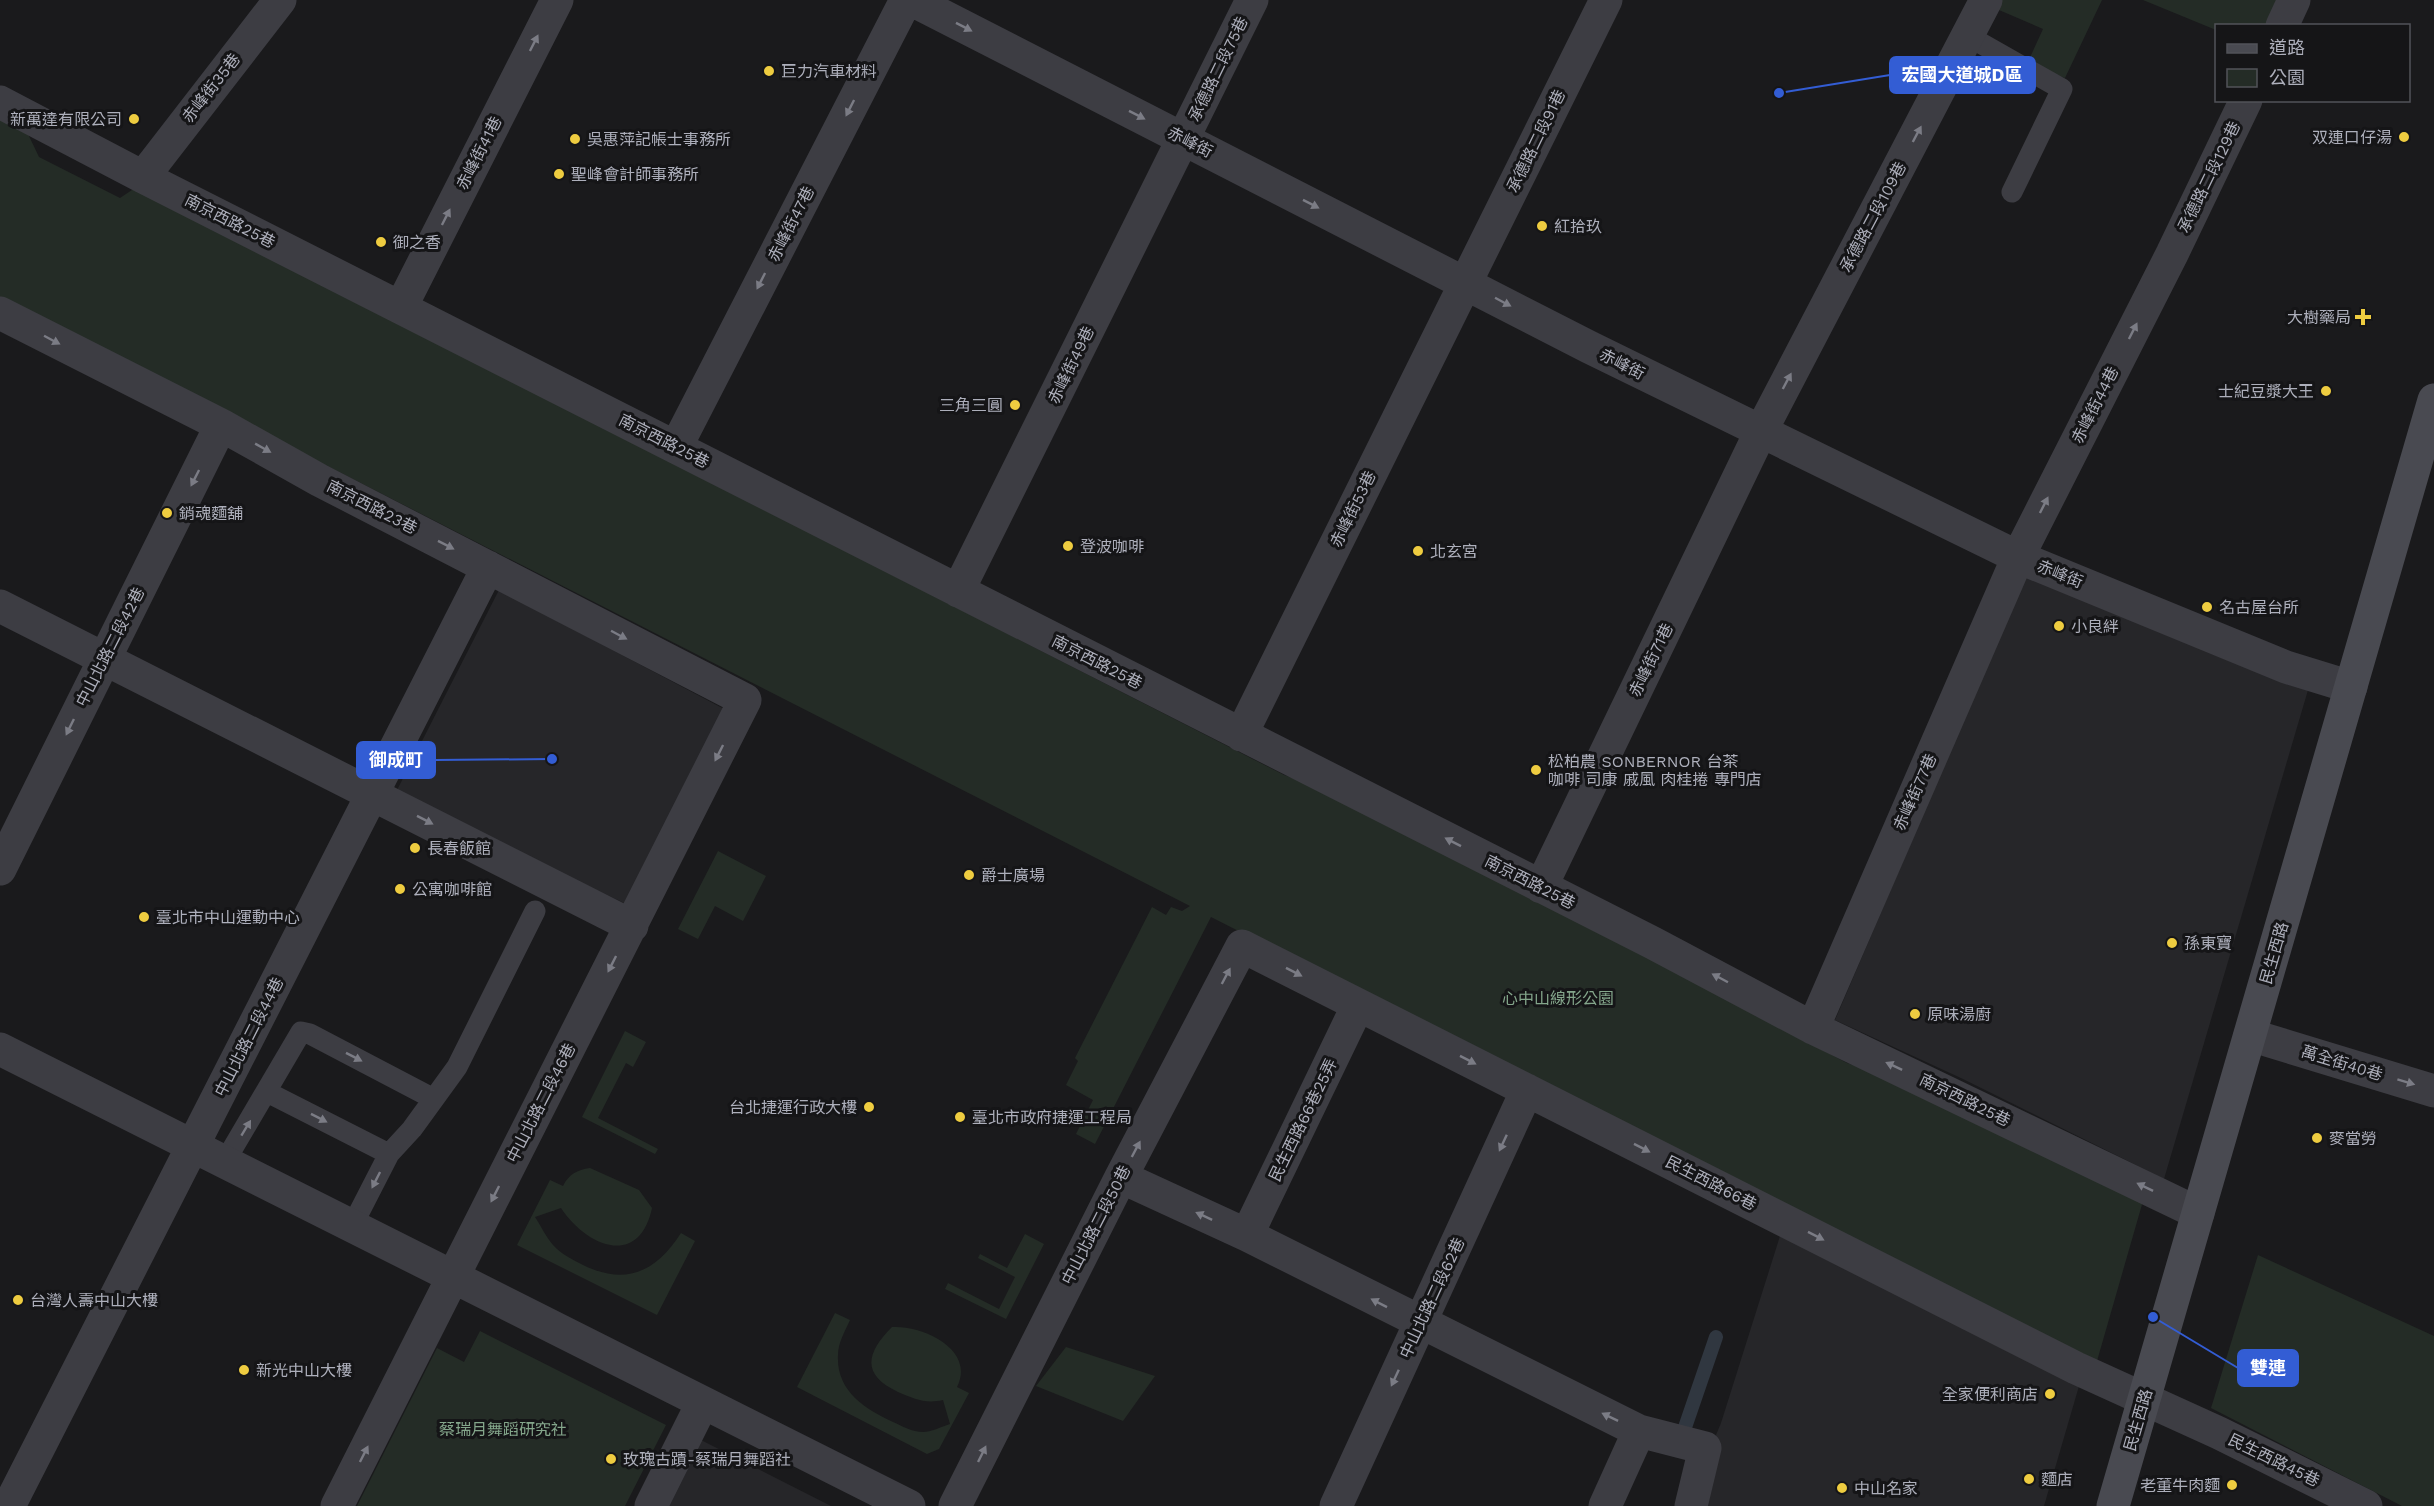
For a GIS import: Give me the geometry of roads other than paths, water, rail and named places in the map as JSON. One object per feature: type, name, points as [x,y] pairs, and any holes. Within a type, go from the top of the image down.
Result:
[{"type":"street","name":"赤峰街35巷","points":[[143,177],[280,0]]},
{"type":"street","name":"赤峰街41巷","points":[[400,307],[556,0]]},
{"type":"street","name":"赤峰街47巷","points":[[676,447],[906,0]]},
{"type":"street","name":"赤峰街","points":[[912,0],[1760,433],[2018,557],[2286,667],[2351,687]]},
{"type":"street","name":"承德路二段75巷","points":[[1183,139],[1252,0]]},
{"type":"street","name":"承德路二段91巷","points":[[1465,282],[1606,0]]},
{"type":"street","name":"承德路二段109巷","points":[[1760,433],[1986,0]]},
{"type":"street","points":[[2283,24],[2294,0]]},
{"type":"street","name":"南京西路25巷","points":[[0,102],[143,177],[1541,887],[1813,1028],[2198,1213]]},
{"type":"street","name":"承德路二段129巷","points":[[2172,254],[2245,102]]},
{"type":"street","name":"赤峰街49巷","points":[[958,591],[1183,139]]},
{"type":"street","name":"赤峰街44巷","points":[[2018,557],[2172,254]]},
{"type":"street","name":"赤峰街53巷","points":[[1241,735],[1465,282]]},
{"type":"street","name":"南京西路23巷","points":[[0,313],[222,425],[319,480],[745,700]]},
{"type":"street","name":"民生西路","points":[[2113,1506],[2434,400]]},
{"type":"street","name":"中山北路二段42巷","points":[[0,868],[222,425]]},
{"type":"street","name":"赤峰街71巷","points":[[1541,887],[1760,433]]},
{"type":"street","name":"赤峰街77巷","points":[[1813,1028],[2018,557]]},
{"type":"street","name":"中山北路二段44巷","points":[[9,1506],[488,567]]},
{"type":"street","points":[[0,606],[632,926]]},
{"type":"street","name":"中山北路二段46巷","points":[[338,1506],[745,700]]},
{"type":"street","name":"民生西路66巷","points":[[1242,946],[2076,1368],[2181,1417]]},
{"type":"street","name":"中山北路二段50巷","points":[[956,1506],[1121,1177],[1242,946]]},
{"type":"street","name":"民生西路66巷25弄","points":[[1247,1236],[1358,1005]]},
{"type":"street","name":"萬全街40巷","points":[[2250,1035],[2434,1091]]},
{"type":"street","points":[[0,1049],[351,1228],[909,1506]]},
{"type":"street","name":"中山北路二段62巷","points":[[1336,1506],[1527,1090]]},
{"type":"street","points":[[1121,1177],[1247,1236],[1639,1431],[1706,1448],[1691,1506]]},
{"type":"street","points":[[651,1506],[702,1404]]},
{"type":"street","name":"民生西路45巷","points":[[2181,1417],[2219,1433],[2366,1506]]},
{"type":"street","points":[[1605,1506],[1639,1431]]},
{"type":"lane","points":[[1968,36],[2062,89],[2012,192]]},
{"type":"lane","points":[[351,1228],[389,1154],[435,1099],[457,1067],[535,911]]},
{"type":"lane","points":[[224,1163],[301,1032],[310,1034],[435,1099]]},
{"type":"lane","points":[[267,1092],[389,1154]]},
{"type":"waterway","points":[[1681,1439],[1716,1337]]},
{"type":"place","name":"巨力汽車材料","points":[[769,71]]},
{"type":"place","name":"宏國大道城D區","points":[[1779,93]]},
{"type":"place","name":"新萬達有限公司","points":[[134,119]]},
{"type":"place","name":"双連口仔湯","points":[[2404,137]]},
{"type":"place","name":"吳惠萍記帳士事務所","points":[[575,139]]},
{"type":"place","name":"聖峰會計師事務所","points":[[559,174]]},
{"type":"place","name":"紅拾玖","points":[[1542,226]]},
{"type":"place","name":"御之香","points":[[381,242]]},
{"type":"place","name":"大樹藥局","points":[[2363,317]]},
{"type":"place","name":"士紀豆漿大王","points":[[2326,391]]},
{"type":"place","name":"三角三圓","points":[[1015,405]]},
{"type":"place","name":"銷魂麵舖","points":[[167,513]]},
{"type":"place","name":"登波咖啡","points":[[1068,546]]},
{"type":"place","name":"北玄宮","points":[[1418,551]]},
{"type":"place","name":"名古屋台所","points":[[2207,607]]},
{"type":"place","name":"小良絆","points":[[2059,626]]},
{"type":"place","name":"御成町","points":[[552,759]]},
{"type":"place","name":"松柏農 SONBERNOR 台茶 咖啡 司康 戚風 肉桂捲 專門店","points":[[1536,770]]},
{"type":"place","name":"長春飯館","points":[[415,848]]},
{"type":"place","name":"爵士廣場","points":[[969,875]]},
{"type":"place","name":"公寓咖啡館","points":[[400,889]]},
{"type":"place","name":"臺北市中山運動中心","points":[[144,917]]},
{"type":"place","name":"孫東寶","points":[[2172,943]]},
{"type":"place","name":"原味湯廚","points":[[1915,1014]]},
{"type":"place","name":"台北捷運行政大樓","points":[[869,1107]]},
{"type":"place","name":"臺北市政府捷運工程局","points":[[960,1117]]},
{"type":"place","name":"麥當勞","points":[[2317,1138]]},
{"type":"place","name":"台灣人壽中山大樓","points":[[18,1300]]},
{"type":"place","name":"雙連","points":[[2153,1317]]},
{"type":"place","name":"新光中山大樓","points":[[244,1370]]},
{"type":"place","name":"全家便利商店","points":[[2050,1394]]},
{"type":"place","name":"玫瑰古蹟-蔡瑞月舞蹈社","points":[[611,1459]]},
{"type":"place","name":"麵店","points":[[2029,1479]]},
{"type":"place","name":"老董牛肉麵","points":[[2232,1485]]},
{"type":"place","name":"中山名家","points":[[1842,1488]]},
{"type":"park label","name":"心中山線形公園","points":[[1558,998]]},
{"type":"park label","name":"蔡瑞月舞蹈研究社","points":[[503,1429]]}]
